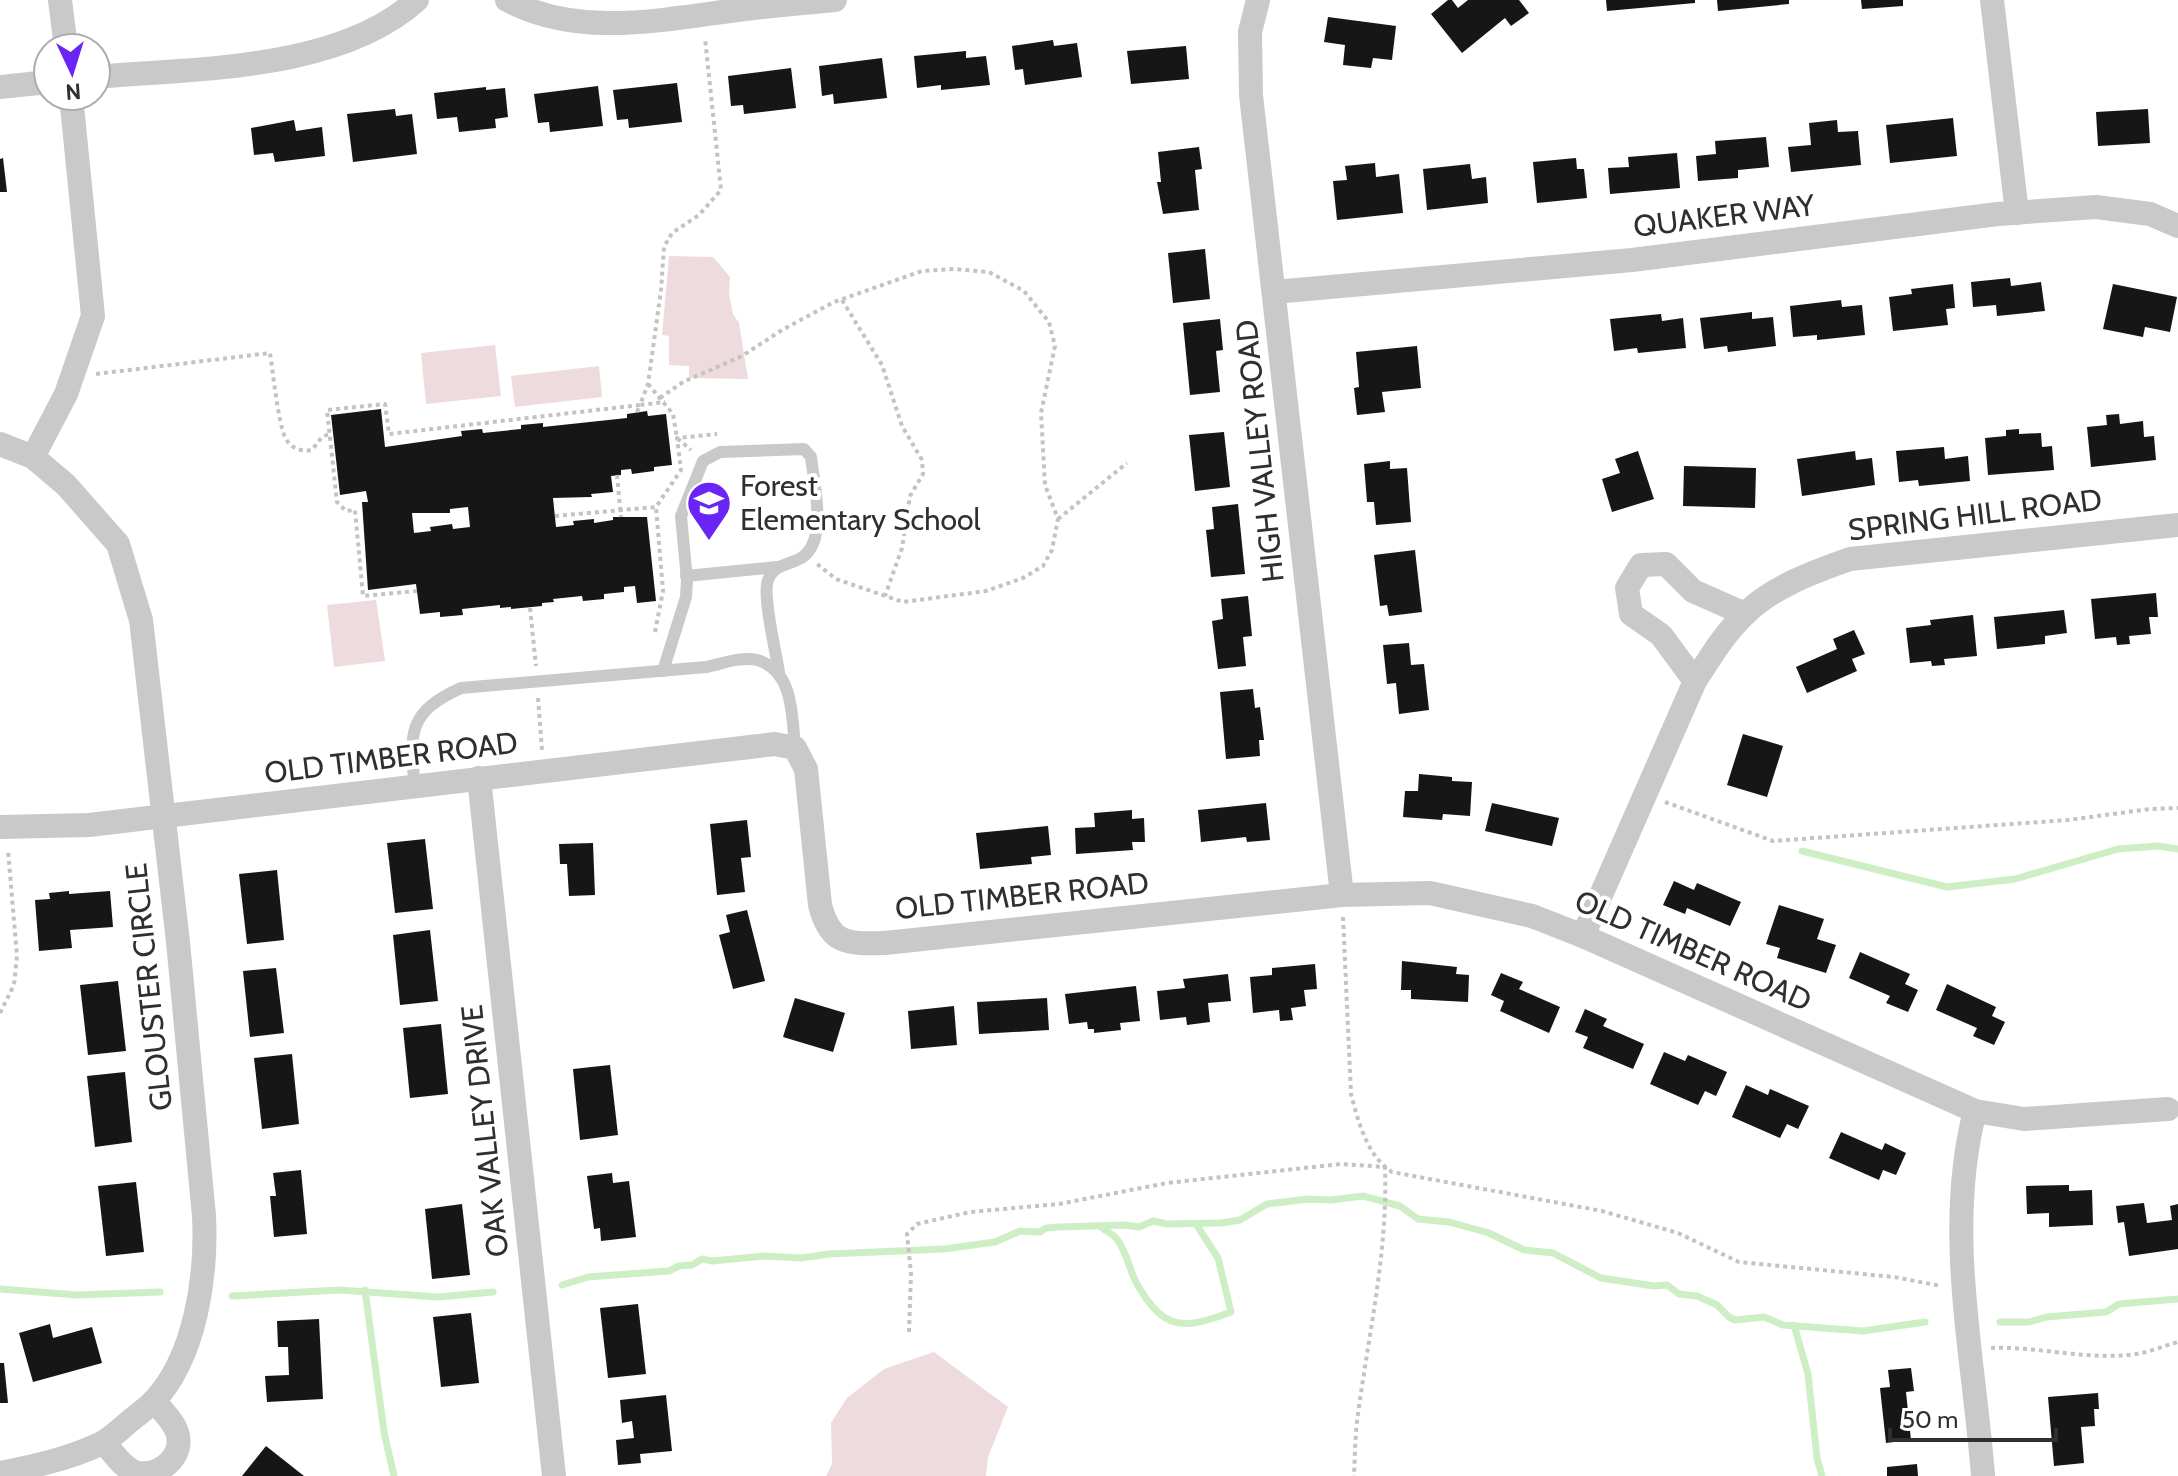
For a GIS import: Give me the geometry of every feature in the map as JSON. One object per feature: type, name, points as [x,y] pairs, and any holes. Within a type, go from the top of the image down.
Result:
[{"type":"street","points":[[60,0],[64,32]]},
{"type":"street","points":[[112,75],[301,55],[363,34],[417,0]]},
{"type":"street","points":[[507,0],[554,17],[594,23],[632,23],[835,0]]},
{"type":"street","name":"HIGH VALLEY ROAD","points":[[1258,0],[1250,32],[1249,59],[1342,895]]},
{"type":"street","points":[[1992,0],[2017,213]]},
{"type":"street","points":[[0,87],[32,84]]},
{"type":"street","points":[[33,457],[66,394],[93,316],[73,112]]},
{"type":"street","name":"QUAKER WAY","points":[[1274,292],[1632,260],[2017,213],[2096,207],[2150,214],[2178,226]]},
{"type":"street","name":"GLOUSTER CIRCLE","points":[[0,444],[33,457],[66,485],[118,544],[141,620],[165,817],[206,1254],[202,1286],[181,1361],[154,1401],[104,1442],[50,1463],[0,1473]]},
{"type":"street","name":"SPRING HILL ROAD","points":[[1583,936],[1695,681],[1718,645],[1745,614],[1769,596],[1805,575],[1850,559],[2178,525]]},
{"type":"street","points":[[1695,681],[1661,635],[1631,614],[1627,588],[1641,565],[1666,564],[1693,591],[1745,614]]},
{"type":"street","name":"OLD TIMBER ROAD","points":[[4,827],[89,825],[165,817],[775,744],[795,748],[806,769],[820,905],[825,925],[832,933],[855,944],[1342,895],[1430,893],[1532,916],[1583,936],[1975,1111],[2024,1119],[2168,1109]]},
{"type":"street","name":"OAK VALLEY DRIVE","points":[[479,778],[554,1476]]},
{"type":"street","points":[[1975,1111],[1965,1150],[1961,1240],[1983,1476]]},
{"type":"street","points":[[104,1442],[125,1466],[137,1474],[161,1472],[170,1465],[176,1457],[179,1441],[176,1429],[154,1401]]},
{"type":"lane","points":[[663,671],[686,597],[681,516],[703,461],[720,452],[804,449],[811,457],[817,527],[815,544],[806,555],[777,567],[686,576]]},
{"type":"lane","points":[[777,567],[767,580],[767,585],[779,672],[789,692],[795,748]]},
{"type":"lane","points":[[415,787],[410,745],[417,721],[438,698],[461,688],[756,660],[779,672]]},
{"type":"path","points":[[637,412],[648,384],[664,247],[672,233],[699,215],[721,190],[703,15]]},
{"type":"path","points":[[362,510],[346,511],[337,502],[327,410],[385,404],[389,434],[640,405],[663,400],[683,382],[742,356],[782,330],[842,300],[922,271],[954,269],[989,272],[1024,291],[1049,322],[1055,346],[1041,413],[1045,485],[1058,519],[1052,550],[1043,566],[1023,578],[986,591],[903,602],[836,579],[806,555]]},
{"type":"path","points":[[842,300],[882,365],[902,426],[922,460],[923,474],[910,496],[902,548],[885,596]]},
{"type":"path","points":[[74,372],[88,375],[270,353],[285,437],[297,450],[304,451],[312,450],[322,437],[329,434]]},
{"type":"path","points":[[648,384],[673,414],[677,438],[703,461]]},
{"type":"path","points":[[1058,519],[1127,463]]},
{"type":"path","points":[[617,475],[621,517]]},
{"type":"path","points":[[355,510],[363,598],[417,591]]},
{"type":"path","points":[[1647,794],[1773,841],[2068,820],[2178,808]]},
{"type":"path","points":[[0,1013],[14,985],[17,956],[4,827]]},
{"type":"path","points":[[1342,895],[1351,1094],[1370,1146],[1385,1167],[1386,1193],[1371,1340],[1358,1416],[1354,1476]]},
{"type":"path","points":[[909,1332],[911,1273],[907,1234],[917,1224],[970,1212],[1059,1204],[1167,1183],[1341,1164],[1385,1167],[1402,1175],[1602,1211],[1678,1233],[1739,1262],[1894,1277],[1952,1287],[1967,1314]]},
{"type":"path","points":[[1988,1348],[2023,1347],[2082,1355],[2136,1354],[2178,1342]]},
{"type":"shaded area","points":[[669,256],[713,257],[730,277],[729,294],[733,314],[739,323],[748,379],[689,378],[689,366],[669,365],[669,336],[662,335]]},
{"type":"shaded area","points":[[495,345],[501,396],[426,404],[421,353]]},
{"type":"shaded area","points":[[599,366],[602,397],[515,407],[511,376]]},
{"type":"shaded area","points":[[376,600],[385,661],[334,667],[327,605]]},
{"type":"shaded area","points":[[934,1352],[1008,1407],[988,1457],[986,1476],[826,1476],[832,1464],[831,1423],[847,1398],[884,1369]]},
{"type":"building","points":[[1452,0],[1458,8],[1468,0],[1519,0],[1529,13],[1511,26],[1505,18],[1462,53],[1431,14]]},
{"type":"building","points":[[1606,0],[1695,0],[1695,3],[1607,11]]},
{"type":"building","points":[[1717,0],[1789,0],[1789,4],[1718,11]]},
{"type":"building","points":[[1861,0],[1903,0],[1903,6],[1862,9]]},
{"type":"building","points":[[1328,17],[1396,26],[1392,60],[1373,58],[1371,68],[1343,65],[1345,45],[1324,42]]},
{"type":"building","points":[[1053,40],[1054,46],[1077,43],[1082,77],[1025,85],[1023,69],[1015,70],[1012,46]]},
{"type":"building","points":[[1186,46],[1189,79],[1131,84],[1127,51]]},
{"type":"building","points":[[966,51],[966,58],[986,56],[990,85],[941,90],[941,85],[917,88],[914,56]]},
{"type":"building","points":[[882,58],[887,98],[834,104],[833,94],[822,96],[819,66]]},
{"type":"building","points":[[791,68],[796,108],[744,114],[743,105],[731,106],[728,76]]},
{"type":"building","points":[[677,83],[682,122],[629,128],[628,119],[617,120],[613,90]]},
{"type":"building","points":[[598,86],[603,126],[550,132],[549,122],[538,123],[534,94]]},
{"type":"building","points":[[486,87],[486,90],[505,88],[508,117],[495,119],[496,128],[459,132],[457,117],[437,119],[434,93]]},
{"type":"building","points":[[395,109],[396,116],[412,114],[417,154],[353,162],[347,114]]},
{"type":"building","points":[[2148,109],[2150,143],[2098,146],[2096,112]]},
{"type":"building","points":[[1953,118],[1957,156],[1890,163],[1886,125]]},
{"type":"building","points":[[294,120],[296,131],[322,127],[325,156],[275,162],[273,153],[254,155],[251,128]]},
{"type":"building","points":[[1837,120],[1838,132],[1858,131],[1861,165],[1791,172],[1788,147],[1811,145],[1809,123]]},
{"type":"building","points":[[1766,137],[1769,167],[1738,170],[1738,178],[1698,181],[1696,156],[1716,154],[1715,141]]},
{"type":"building","points":[[1199,147],[1202,169],[1195,170],[1199,210],[1163,214],[1157,182],[1161,182],[1158,152]]},
{"type":"building","points":[[1677,153],[1680,188],[1610,194],[1608,168],[1629,167],[1628,157]]},
{"type":"building","points":[[3,158],[7,192],[0,192],[0,159]]},
{"type":"building","points":[[1576,158],[1577,169],[1584,169],[1587,198],[1537,203],[1533,162]]},
{"type":"building","points":[[1375,163],[1376,177],[1399,174],[1403,213],[1337,220],[1333,181],[1347,180],[1345,166]]},
{"type":"building","points":[[1470,164],[1472,179],[1486,177],[1488,203],[1427,210],[1423,169]]},
{"type":"building","points":[[1205,249],[1210,299],[1173,303],[1168,253]]},
{"type":"building","points":[[2010,278],[2011,286],[2041,282],[2045,311],[1997,316],[1996,305],[1973,307],[1971,282]]},
{"type":"building","points":[[1953,284],[1955,308],[1946,309],[1948,325],[1893,331],[1889,297],[1912,294],[1911,289]]},
{"type":"building","points":[[2113,284],[2177,297],[2170,332],[2145,327],[2143,337],[2103,329]]},
{"type":"building","points":[[1841,300],[1842,307],[1862,305],[1865,335],[1817,340],[1817,335],[1793,337],[1790,306]]},
{"type":"building","points":[[1752,312],[1752,319],[1773,317],[1776,346],[1728,352],[1727,346],[1704,349],[1700,318]]},
{"type":"building","points":[[1661,314],[1662,321],[1683,318],[1686,348],[1638,353],[1637,348],[1614,351],[1610,319]]},
{"type":"building","points":[[1220,319],[1223,350],[1216,351],[1220,392],[1190,395],[1183,323]]},
{"type":"building","points":[[1417,346],[1421,388],[1382,392],[1385,412],[1357,415],[1354,388],[1359,387],[1356,352]]},
{"type":"building","name":"Forest Elementary School","points":[[381,409],[385,447],[462,436],[461,431],[482,429],[483,433],[521,429],[521,425],[543,423],[543,427],[627,418],[627,414],[647,411],[648,416],[666,414],[672,465],[632,474],[631,469],[621,470],[621,475],[611,476],[613,492],[591,494],[592,497],[553,498],[556,527],[574,525],[573,521],[594,519],[594,523],[613,520],[613,517],[647,517],[656,601],[637,603],[635,586],[624,587],[624,592],[604,594],[604,599],[583,601],[582,596],[553,599],[554,602],[542,603],[542,606],[511,609],[500,608],[500,605],[462,609],[463,615],[440,617],[440,612],[420,614],[416,584],[368,590],[362,502],[368,502],[366,491],[340,495],[331,415]],"holes":[[[468,507],[470,527],[453,529],[452,524],[414,533],[412,513],[450,513],[450,509]]]},
{"type":"building","points":[[2119,414],[2120,424],[2143,421],[2144,437],[2154,436],[2156,460],[2091,467],[2087,427],[2107,425],[2106,415]]},
{"type":"building","points":[[2019,429],[2019,434],[2041,433],[2042,447],[2052,446],[2054,470],[1988,475],[1985,438],[2006,436],[2006,430]]},
{"type":"building","points":[[1224,432],[1230,487],[1195,491],[1189,435]]},
{"type":"building","points":[[1944,447],[1945,459],[1968,456],[1970,481],[1919,486],[1918,480],[1899,482],[1896,451]]},
{"type":"building","points":[[1638,451],[1654,499],[1612,512],[1602,479],[1620,473],[1615,459]]},
{"type":"building","points":[[1855,451],[1856,460],[1872,458],[1875,485],[1802,496],[1797,459]]},
{"type":"building","points":[[1390,461],[1390,469],[1407,468],[1411,522],[1376,525],[1374,502],[1367,502],[1364,464]]},
{"type":"building","points":[[1684,466],[1756,468],[1755,508],[1683,506]]},
{"type":"building","points":[[1238,504],[1245,574],[1211,577],[1206,530],[1214,529],[1212,507]]},
{"type":"building","points":[[1415,550],[1422,612],[1389,616],[1387,605],[1380,606],[1374,555]]},
{"type":"building","points":[[2156,593],[2158,617],[2149,617],[2151,634],[2129,636],[2130,644],[2117,645],[2116,637],[2095,639],[2091,599]]},
{"type":"building","points":[[1248,596],[1252,636],[1243,637],[1246,666],[1218,669],[1212,621],[1223,619],[1221,599]]},
{"type":"building","points":[[2064,610],[2067,633],[2045,636],[2045,644],[1997,649],[1994,617]]},
{"type":"building","points":[[1973,615],[1977,656],[1944,659],[1945,665],[1932,666],[1931,661],[1910,663],[1906,628],[1931,625],[1930,620]]},
{"type":"building","points":[[1854,630],[1865,654],[1852,659],[1857,671],[1807,693],[1796,667],[1837,649],[1833,639]]},
{"type":"building","points":[[1409,643],[1411,665],[1424,664],[1429,710],[1399,714],[1396,683],[1387,684],[1383,645]]},
{"type":"building","points":[[1253,689],[1255,708],[1260,707],[1264,740],[1259,740],[1260,756],[1226,759],[1220,692]]},
{"type":"building","points":[[1743,734],[1783,746],[1767,797],[1727,785]]},
{"type":"building","points":[[1419,774],[1472,782],[1470,816],[1443,814],[1442,820],[1403,817],[1405,791],[1418,791]]},
{"type":"building","points":[[1266,803],[1270,840],[1247,842],[1246,837],[1201,842],[1198,810]]},
{"type":"building","points":[[1492,803],[1559,818],[1552,846],[1485,831]]},
{"type":"building","points":[[1132,810],[1132,819],[1144,818],[1145,842],[1132,842],[1133,850],[1076,854],[1075,828],[1095,827],[1094,813]]},
{"type":"building","points":[[747,820],[751,857],[741,858],[745,892],[717,895],[710,824]]},
{"type":"building","points":[[1048,826],[1051,855],[1031,857],[1032,864],[980,869],[976,833]]},
{"type":"building","points":[[425,839],[433,909],[395,913],[387,843]]},
{"type":"building","points":[[593,843],[595,895],[569,896],[567,864],[560,864],[559,844]]},
{"type":"building","points":[[277,870],[284,940],[247,944],[239,874]]},
{"type":"building","points":[[1674,881],[1694,890],[1697,883],[1741,902],[1730,926],[1687,908],[1685,914],[1663,905]]},
{"type":"building","points":[[69,891],[69,894],[110,891],[113,927],[70,930],[72,948],[39,951],[35,900],[50,899],[49,893]]},
{"type":"building","points":[[1779,905],[1824,919],[1817,939],[1836,945],[1826,973],[1777,958],[1780,948],[1766,944]]},
{"type":"building","points":[[747,910],[765,981],[733,989],[719,935],[730,932],[726,915]]},
{"type":"building","points":[[430,930],[438,1001],[400,1005],[393,935]]},
{"type":"building","points":[[1860,952],[1910,974],[1905,984],[1918,990],[1908,1012],[1886,1003],[1890,996],[1849,978]]},
{"type":"building","points":[[1402,961],[1457,967],[1456,974],[1469,975],[1468,1002],[1411,999],[1411,990],[1401,990]]},
{"type":"building","points":[[1315,964],[1317,989],[1304,990],[1306,1006],[1291,1008],[1293,1020],[1280,1021],[1279,1010],[1253,1013],[1250,977],[1272,975],[1272,968]]},
{"type":"building","points":[[276,968],[284,1033],[250,1037],[243,971]]},
{"type":"building","points":[[1501,973],[1523,982],[1519,989],[1560,1007],[1549,1033],[1500,1011],[1504,1001],[1491,995]]},
{"type":"building","points":[[1228,974],[1231,1001],[1208,1003],[1210,1022],[1187,1025],[1186,1017],[1160,1020],[1157,991],[1185,988],[1183,979]]},
{"type":"building","points":[[118,981],[126,1051],[88,1055],[80,985]]},
{"type":"building","points":[[1947,984],[1996,1007],[1992,1016],[2005,1022],[1994,1045],[1973,1036],[1977,1028],[1936,1010]]},
{"type":"building","points":[[1136,986],[1140,1021],[1120,1023],[1121,1030],[1094,1033],[1094,1029],[1088,1029],[1087,1022],[1069,1024],[1065,994]]},
{"type":"building","points":[[795,998],[845,1013],[833,1052],[783,1037]]},
{"type":"building","points":[[1047,998],[1049,1030],[979,1034],[977,1002]]},
{"type":"building","points":[[954,1006],[957,1045],[911,1049],[908,1011]]},
{"type":"building","points":[[1585,1009],[1607,1019],[1603,1026],[1644,1044],[1633,1069],[1583,1048],[1588,1037],[1575,1032]]},
{"type":"building","points":[[441,1024],[448,1094],[410,1098],[403,1028]]},
{"type":"building","points":[[1664,1052],[1685,1061],[1688,1055],[1727,1072],[1716,1096],[1705,1091],[1698,1105],[1650,1084]]},
{"type":"building","points":[[292,1054],[299,1124],[262,1129],[254,1058]]},
{"type":"building","points":[[610,1065],[618,1135],[580,1140],[573,1069]]},
{"type":"building","points":[[125,1072],[132,1142],[95,1147],[87,1076]]},
{"type":"building","points":[[1746,1085],[1768,1095],[1770,1089],[1809,1106],[1798,1129],[1787,1124],[1780,1138],[1732,1117]]},
{"type":"building","points":[[1841,1132],[1882,1150],[1885,1143],[1906,1153],[1896,1175],[1883,1170],[1879,1180],[1829,1158]]},
{"type":"building","points":[[301,1170],[307,1234],[274,1237],[270,1196],[276,1196],[273,1173]]},
{"type":"building","points":[[612,1173],[613,1183],[629,1181],[636,1237],[601,1241],[600,1228],[594,1229],[587,1176]]},
{"type":"building","points":[[136,1182],[144,1252],[106,1256],[98,1186]]},
{"type":"building","points":[[2069,1185],[2069,1191],[2092,1190],[2093,1225],[2049,1227],[2049,1213],[2027,1214],[2026,1186]]},
{"type":"building","points":[[2144,1203],[2147,1223],[2172,1220],[2170,1206],[2178,1204],[2178,1249],[2129,1256],[2124,1222],[2118,1223],[2116,1206]]},
{"type":"building","points":[[462,1204],[470,1275],[432,1279],[425,1209]]},
{"type":"building","points":[[638,1304],[646,1374],[608,1378],[600,1308]]},
{"type":"building","points":[[471,1313],[479,1383],[441,1387],[433,1317]]},
{"type":"building","points":[[319,1319],[323,1399],[267,1402],[265,1376],[289,1375],[288,1347],[278,1347],[277,1321]]},
{"type":"building","points":[[50,1324],[53,1338],[92,1327],[102,1363],[33,1382],[19,1333]]},
{"type":"building","points":[[0,1363],[4,1363],[8,1403],[0,1403]]},
{"type":"building","points":[[1911,1368],[1914,1391],[1906,1392],[1911,1440],[1886,1443],[1880,1388],[1890,1387],[1888,1370]]},
{"type":"building","points":[[2098,1393],[2099,1409],[2094,1409],[2095,1426],[2081,1427],[2084,1463],[2054,1466],[2048,1397]]},
{"type":"building","points":[[666,1395],[672,1451],[640,1454],[641,1463],[618,1465],[616,1440],[634,1438],[632,1421],[622,1423],[620,1400]]},
{"type":"building","points":[[266,1446],[304,1476],[242,1476]]},
{"type":"building","points":[[1917,1464],[1918,1476],[1887,1476],[1887,1467]]},
{"type":"waterway","points":[[1802,851],[1947,887],[2015,879],[2118,849],[2158,846],[2178,849]]},
{"type":"waterway","points":[[562,1285],[588,1277],[669,1271],[702,1259],[801,1258],[944,1249],[995,1242],[1020,1231],[1040,1232],[1059,1227],[1139,1227],[1153,1221],[1167,1224],[1221,1223],[1240,1220],[1267,1204],[1363,1196],[1400,1206],[1418,1219],[1449,1222],[1489,1233],[1524,1250],[1553,1253],[1601,1278],[1667,1285],[1679,1294],[1697,1296],[1717,1305],[1735,1320],[1764,1317],[1783,1325],[1863,1331],[1925,1322]]},
{"type":"waterway","points":[[1101,1227],[1120,1243],[1137,1284],[1156,1311],[1176,1322],[1187,1323],[1231,1312],[1218,1258],[1196,1224]]},
{"type":"waterway","points":[[0,1289],[77,1295],[160,1292]]},
{"type":"waterway","points":[[232,1296],[339,1290],[438,1297],[493,1292]]},
{"type":"waterway","points":[[365,1290],[384,1432],[394,1476]]},
{"type":"waterway","points":[[2000,1322],[2029,1322],[2047,1317],[2106,1312],[2119,1304],[2178,1299]]},
{"type":"waterway","points":[[1794,1325],[1808,1374],[1817,1458],[1822,1476]]},
{"type":"place","name":"Forest Elementary School","points":[[709,542]]}]
